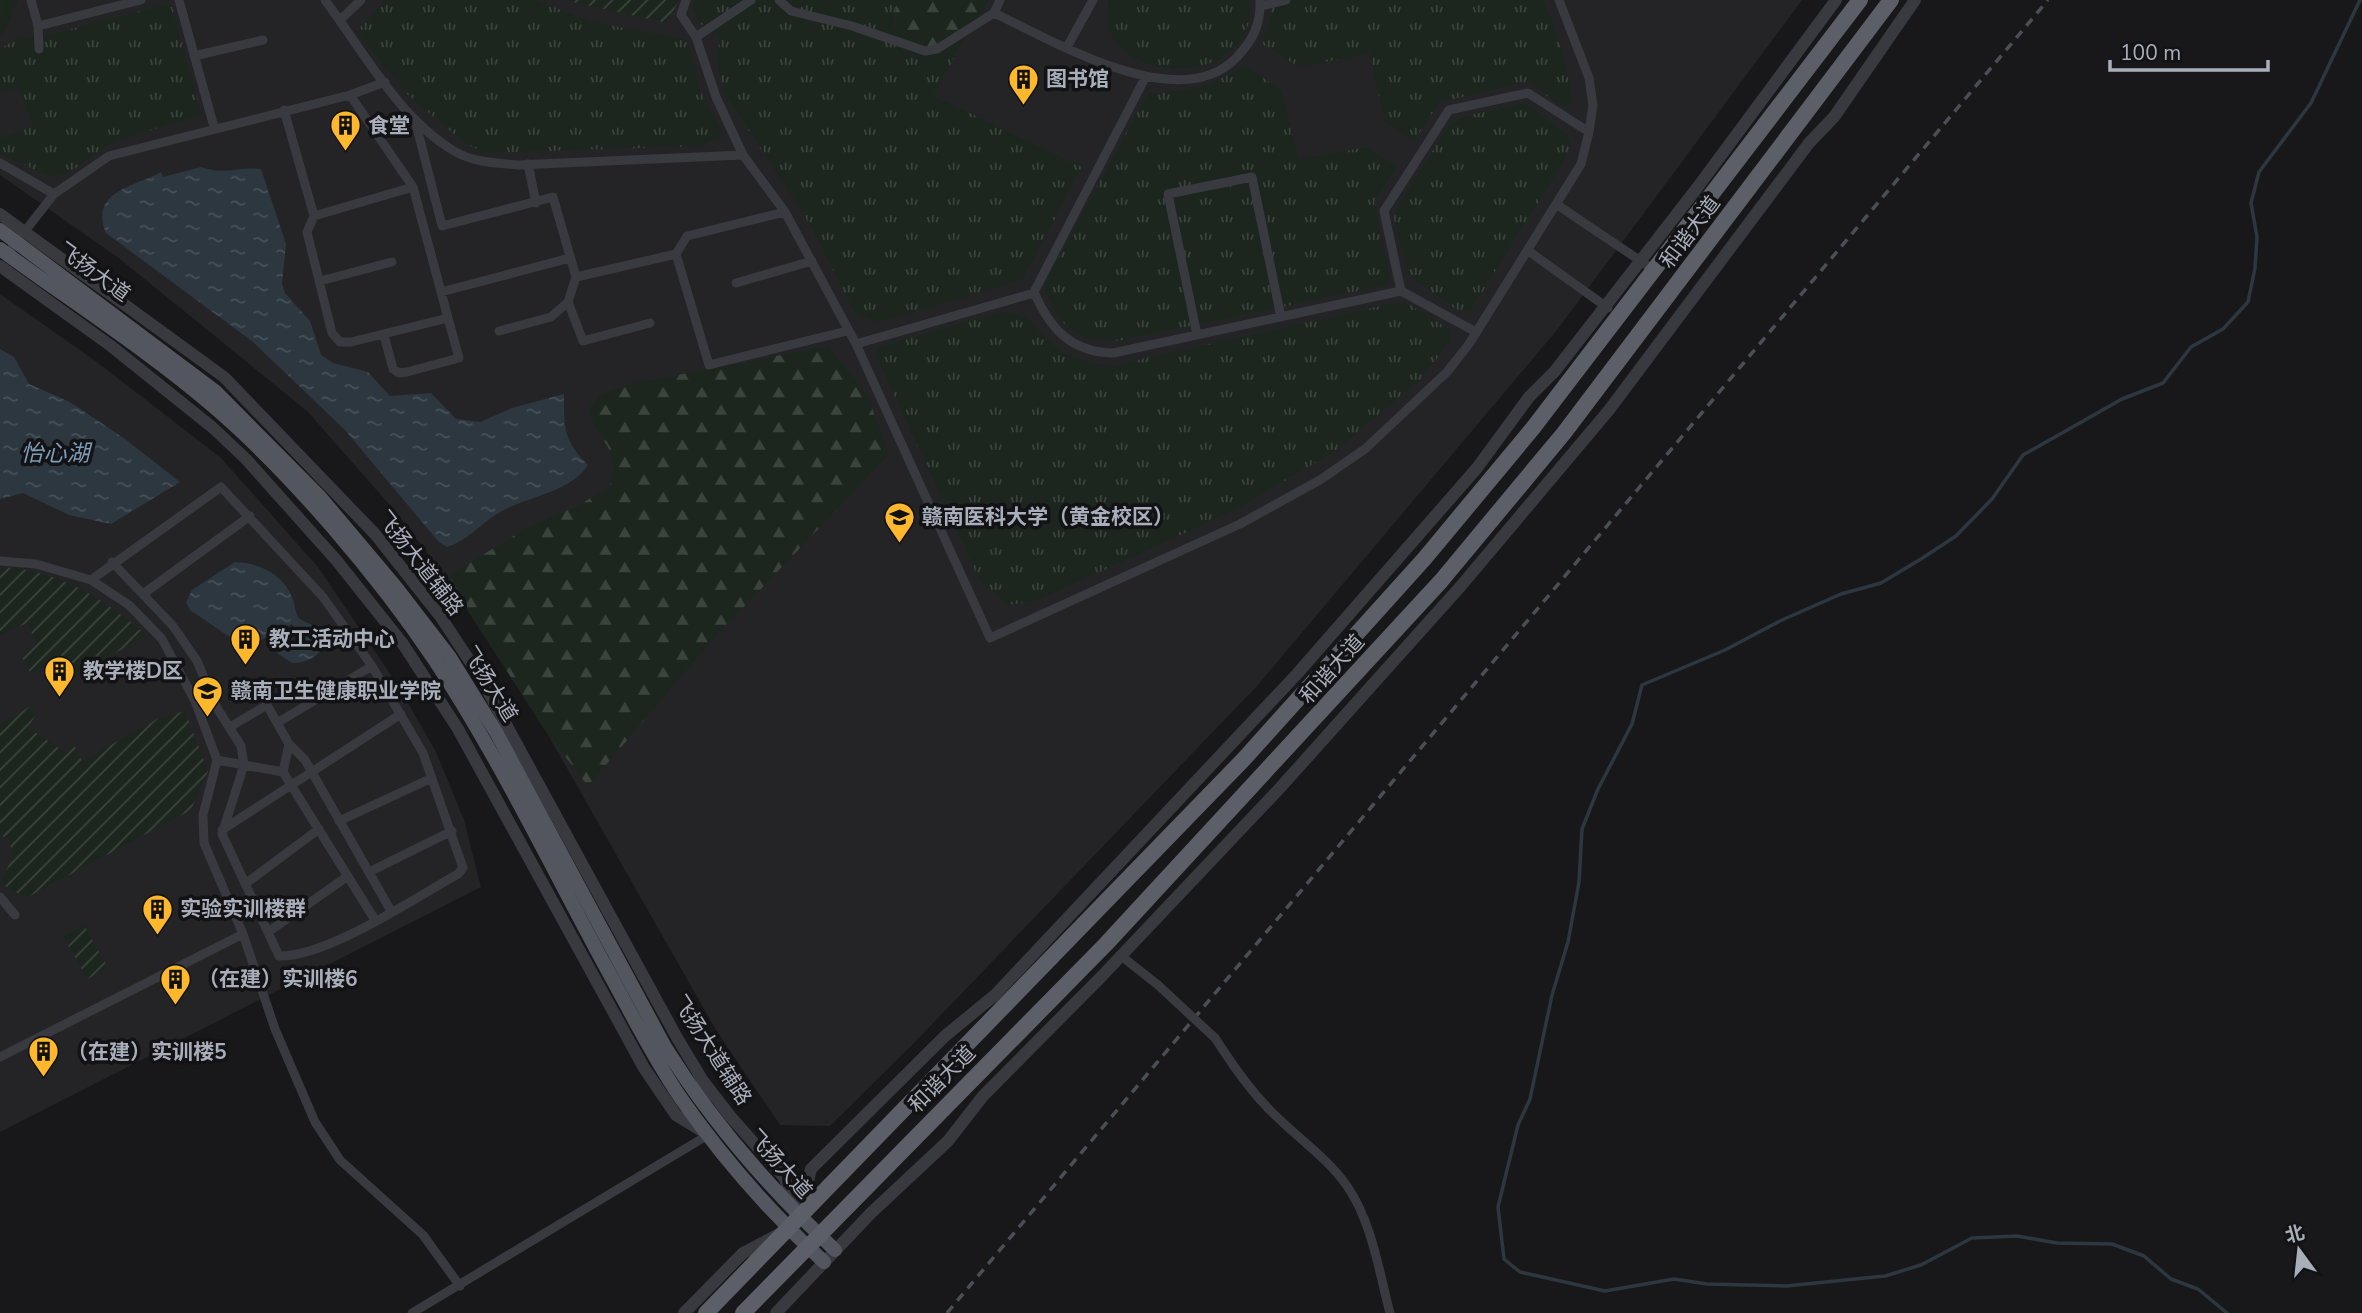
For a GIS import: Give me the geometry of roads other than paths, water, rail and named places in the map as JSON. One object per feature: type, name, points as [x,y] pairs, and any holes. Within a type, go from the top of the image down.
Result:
[{"type":"highway","name":"和谐大道","points":[[706,1313],[1085,926],[1243,760],[1424,558],[1533,428],[1619,316],[1647,265],[1860,0]]},
{"type":"highway","name":"和谐大道","points":[[743,1313],[1106,944],[1441,581],[1564,433],[1891,0]]},
{"type":"main road","name":"飞扬大道","points":[[0,230],[21,237],[215,391],[320,497],[395,586],[449,656],[496,732],[665,1047],[692,1090],[794,1223]]},
{"type":"main road","name":"飞扬大道","points":[[2,256],[81,307],[215,408],[312,506],[403,617],[436,663],[499,766],[651,1051],[708,1135],[794,1223],[814,1241],[835,1250]]},
{"type":"main road","name":"飞扬大道","points":[[814,1241],[824,1262]]},
{"type":"street","points":[[31,0],[38,26],[39,50]]},
{"type":"street","points":[[38,26],[141,0]]},
{"type":"street","points":[[179,0],[214,127]]},
{"type":"street","points":[[325,0],[415,120],[455,152],[486,162],[528,164],[743,155]]},
{"type":"street","points":[[340,20],[361,0]]},
{"type":"street","points":[[686,0],[681,15],[696,37],[716,97],[743,155],[785,212],[856,344],[990,638],[1240,524],[1320,480],[1365,449],[1447,372],[1476,332],[1581,164],[1592,105],[1589,78],[1559,0]]},
{"type":"street","points":[[696,37],[751,0]]},
{"type":"street","points":[[779,0],[791,11],[852,26],[926,51],[937,48],[994,13],[1000,0]]},
{"type":"street","points":[[1067,47],[1093,0]]},
{"type":"street","points":[[994,13],[1101,63],[1145,78],[1191,78],[1233,62],[1252,39],[1258,26],[1260,3],[1286,0]]},
{"type":"street","points":[[684,1313],[743,1253],[794,1223],[811,1169],[945,1036],[995,995],[1297,674],[1477,468],[1530,397],[1555,371],[1605,306],[1647,265],[1836,0]]},
{"type":"street","points":[[776,1313],[835,1250],[948,1141],[983,1096],[1288,779],[1544,488],[1609,410],[1809,143],[1834,117],[1915,0]]},
{"type":"street","points":[[194,56],[263,40]]},
{"type":"street","points":[[856,344],[1034,293],[1145,78]]},
{"type":"street","points":[[385,82],[350,95],[214,127],[109,156],[54,194],[21,237],[2,256],[170,391],[246,458],[298,515],[416,664],[458,729],[644,1068],[676,1115],[708,1135],[412,1313]]},
{"type":"street","points":[[1401,291],[1384,211],[1449,110],[1528,93],[1589,132]]},
{"type":"street","points":[[350,95],[413,187],[459,358],[399,373],[393,369],[384,335]]},
{"type":"street","points":[[284,110],[314,216],[307,232],[332,333],[340,342],[384,335],[448,318]]},
{"type":"street","points":[[415,120],[442,226],[553,197],[576,277],[568,302],[551,317],[499,331]]},
{"type":"street","points":[[0,163],[54,194]]},
{"type":"street","points":[[528,164],[536,203]]},
{"type":"street","points":[[1197,335],[1168,194],[1252,177],[1281,317]]},
{"type":"street","points":[[314,216],[413,187]]},
{"type":"street","points":[[1556,204],[1647,265]]},
{"type":"street","points":[[576,277],[676,254],[687,236],[785,212]]},
{"type":"street","name":"飞扬大道辅路","points":[[0,214],[21,237],[154,323],[225,377],[375,534],[440,616],[479,675],[518,742],[676,1037],[730,1116],[784,1177],[794,1223]]},
{"type":"street","points":[[1527,250],[1619,316]]},
{"type":"street","points":[[676,254],[709,365],[847,331]]},
{"type":"street","points":[[441,292],[570,258]]},
{"type":"street","points":[[736,284],[812,261]]},
{"type":"street","points":[[320,281],[392,262]]},
{"type":"street","points":[[1034,293],[1049,322],[1083,349],[1113,353],[1401,291],[1476,332]]},
{"type":"street","points":[[568,302],[583,341],[650,323]]},
{"type":"street","points":[[81,307],[111,346]]},
{"type":"street","points":[[115,313],[154,323]]},
{"type":"street","points":[[170,391],[215,408]]},
{"type":"street","points":[[92,580],[112,562],[221,487],[323,597],[372,666],[423,753],[463,868],[458,874],[333,942],[295,956],[279,956],[222,830],[244,765],[241,746],[217,708],[197,661],[173,626],[112,562]]},
{"type":"street","points":[[143,594],[250,516]]},
{"type":"street","points":[[375,534],[395,586]]},
{"type":"street","points":[[0,561],[36,564],[92,580],[130,605],[162,639],[195,701],[217,760],[203,815],[204,843],[243,934],[275,1028],[315,1122],[340,1160],[423,1235],[460,1286]]},
{"type":"street","points":[[403,617],[416,664]]},
{"type":"street","points":[[449,656],[479,675]]},
{"type":"street","points":[[276,723],[372,666]]},
{"type":"street","points":[[230,727],[267,705],[289,744],[312,772],[391,911]]},
{"type":"street","points":[[222,830],[401,714]]},
{"type":"street","points":[[458,729],[499,766]]},
{"type":"street","points":[[518,742],[528,793]]},
{"type":"street","points":[[289,744],[283,772],[375,920]]},
{"type":"street","points":[[217,760],[283,772]]},
{"type":"street","points":[[339,821],[432,778]]},
{"type":"street","points":[[245,884],[319,829]]},
{"type":"street","points":[[369,872],[452,831]]},
{"type":"street","points":[[268,932],[348,876]]},
{"type":"street","points":[[0,897],[15,915]]},
{"type":"street","points":[[0,1058],[243,934]]},
{"type":"street","points":[[1120,955],[1158,985],[1215,1038],[1247,1084],[1278,1118],[1317,1151],[1348,1187],[1365,1220],[1390,1313]]},
{"type":"street","points":[[784,1177],[811,1169]]},
{"type":"water","points":[[201,167],[218,171],[261,169],[286,244],[282,283],[285,293],[310,321],[321,355],[333,363],[368,372],[390,396],[431,393],[456,419],[480,422],[512,408],[564,394],[564,416],[569,440],[588,465],[570,482],[509,508],[454,544],[447,547],[438,541],[345,430],[253,342],[106,233],[102,219],[104,208],[109,199],[118,192],[161,172],[163,177]]},
{"type":"water","name":"怡心湖","points":[[0,349],[14,357],[29,384],[70,402],[125,439],[180,482],[111,524],[69,515],[23,493],[0,499]]},
{"type":"water","points":[[235,562],[261,567],[282,582],[292,597],[299,618],[314,626],[320,633],[323,646],[320,652],[308,660],[292,663],[277,653],[300,641],[292,624],[246,648],[190,610],[186,602],[192,590]]},
{"type":"waterway","points":[[2227,1313],[2198,1289],[2171,1279],[2144,1256],[2112,1244],[2057,1243],[2017,1236],[1972,1238],[1921,1265],[1885,1276],[1786,1286],[1707,1284],[1674,1279],[1605,1291],[1520,1272],[1504,1259],[1498,1207],[1518,1125],[1530,1099],[1552,995],[1568,942],[1579,882],[1582,829],[1598,789],[1632,724],[1642,685],[1725,650],[1782,620],[1841,594],[1881,583],[1921,559],[1956,536],[1992,499],[2023,455],[2122,399],[2163,383],[2191,347],[2223,329],[2248,302],[2255,268],[2257,237],[2251,203],[2259,172],[2311,103],[2360,0]]},
{"type":"railway","points":[[947,1313],[2048,0]]},
{"type":"place","name":"图书馆","points":[[1023,106]]},
{"type":"place","name":"食堂","points":[[345,153]]},
{"type":"place","name":"赣南医科大学（黄金校区）","points":[[899,544]]},
{"type":"place","name":"教工活动中心","points":[[246,666]]},
{"type":"place","name":"教学楼D区","points":[[60,698]]},
{"type":"place","name":"赣南卫生健康职业学院","points":[[208,718]]},
{"type":"place","name":"实验实训楼群","points":[[157,936]]},
{"type":"place","name":"（在建）实训楼6","points":[[175,1006]]},
{"type":"place","name":"（在建）实训楼5","points":[[44,1079]]}]
